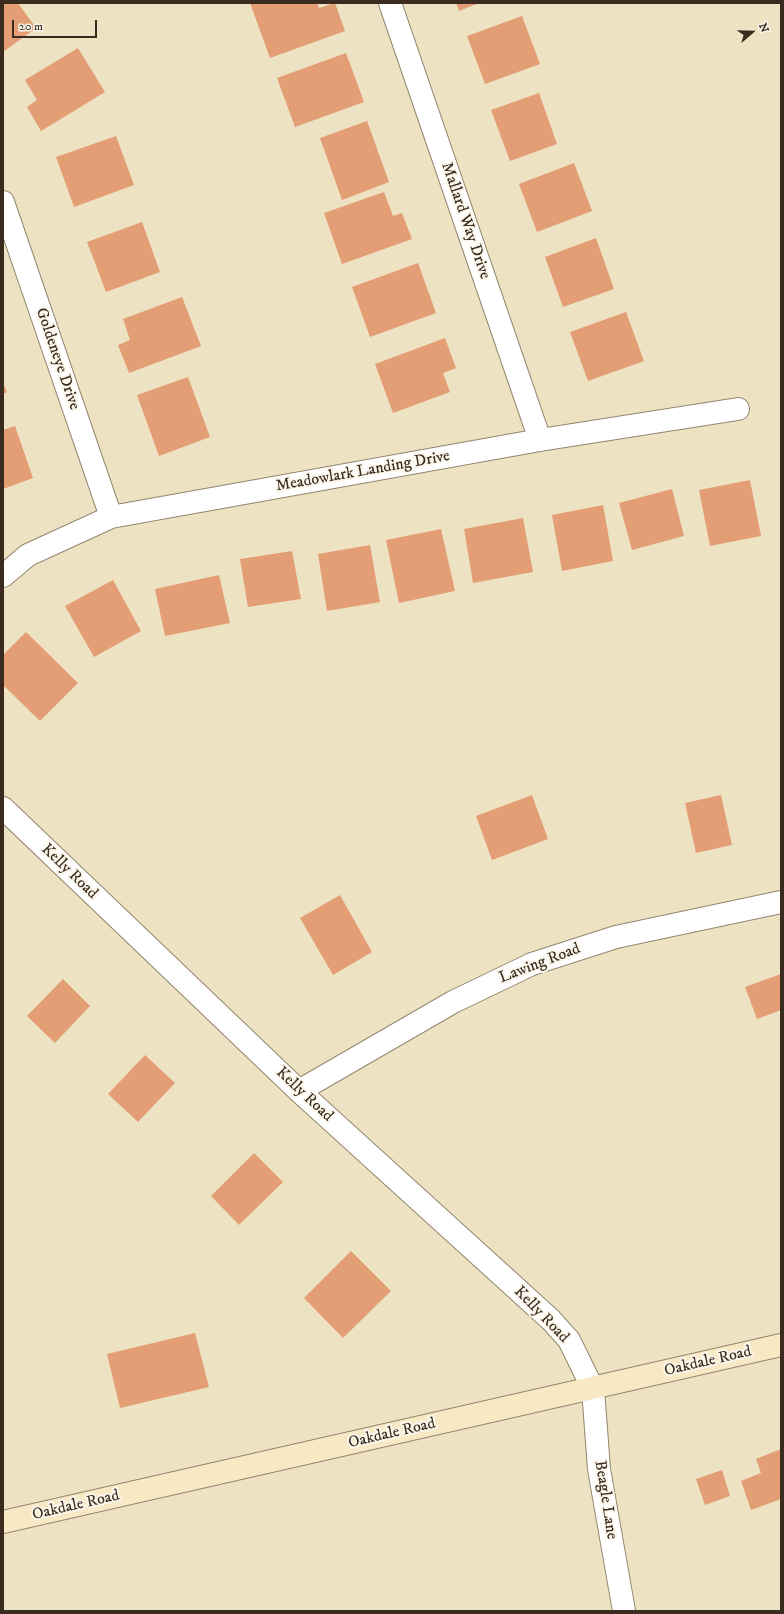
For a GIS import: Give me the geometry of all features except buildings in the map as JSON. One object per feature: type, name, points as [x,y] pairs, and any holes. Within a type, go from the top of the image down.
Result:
[{"type":"main road","name":"Oakdale Road","points":[[3,1522],[781,1345]]},
{"type":"street","name":"Mallard Way Drive","points":[[390,3],[540,440]]},
{"type":"street","name":"Goldeneye Drive","points":[[3,202],[111,517]]},
{"type":"street","name":"Meadowlark Landing Drive","points":[[3,576],[28,555],[111,517],[540,440],[738,409]]},
{"type":"street","name":"Kelly Road","points":[[3,808],[299,1091],[551,1320],[569,1340],[593,1389]]},
{"type":"street","name":"Lawing Road","points":[[299,1091],[453,1002],[532,964],[616,937],[781,902]]},
{"type":"street","name":"Beagle Lane","points":[[593,1389],[599,1469],[624,1611]]}]
